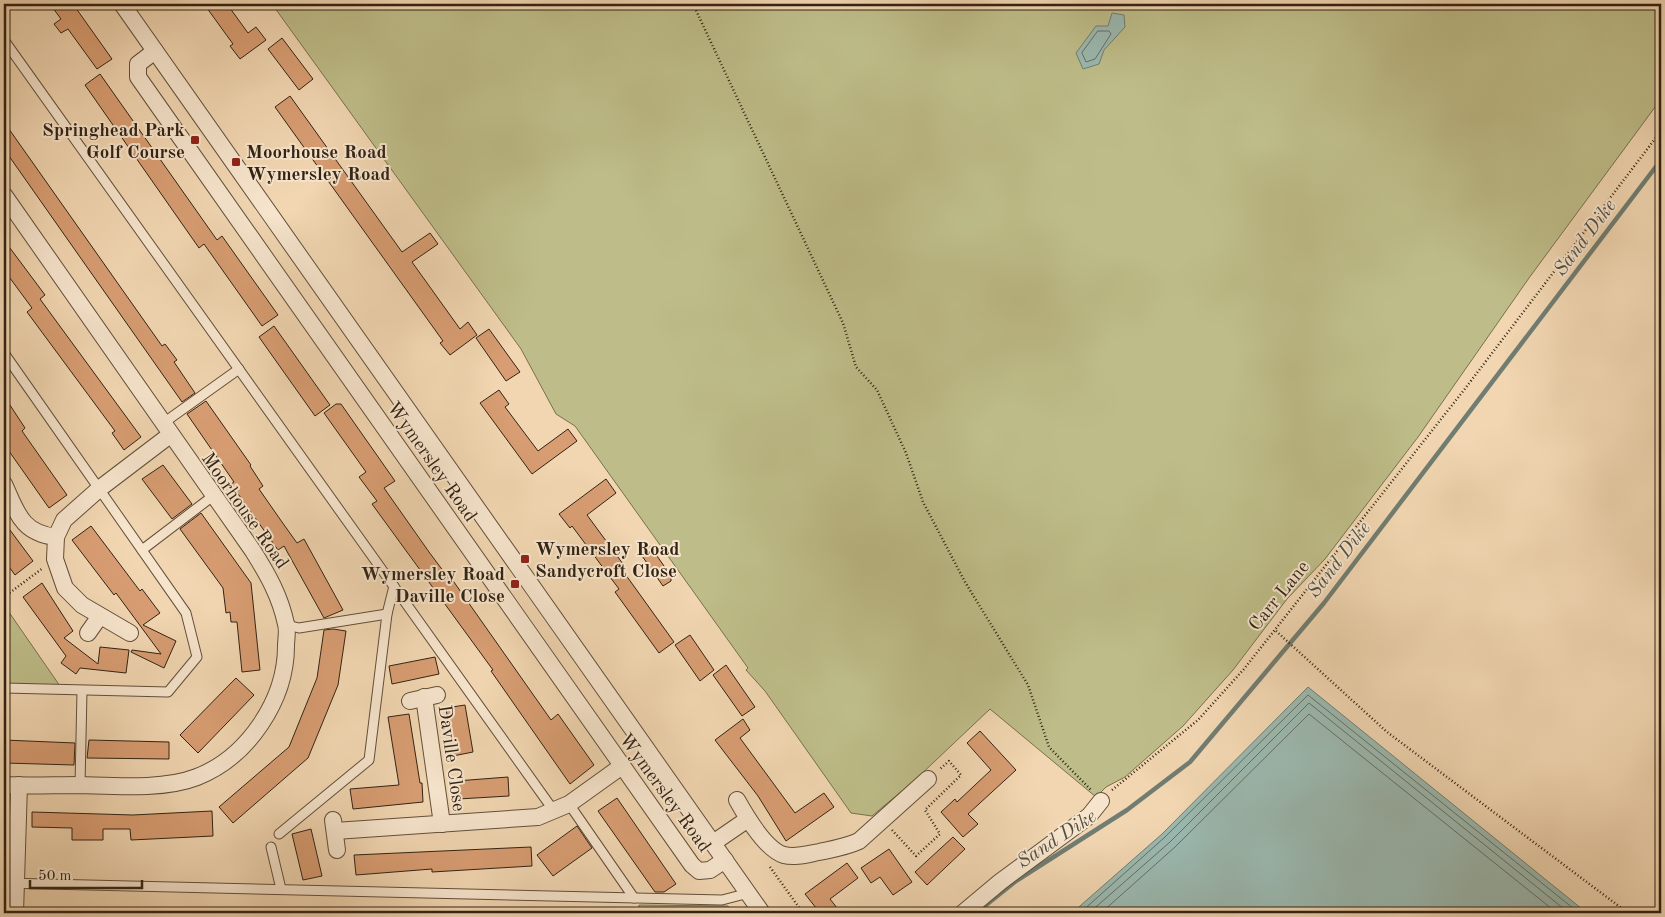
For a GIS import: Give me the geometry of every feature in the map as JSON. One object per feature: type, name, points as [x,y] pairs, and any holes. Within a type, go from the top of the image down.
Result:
[{"type":"street","name":"Wymersley Road","points":[[122,4],[762,913]]},
{"type":"street","name":"Wymersley Road","points":[[155,51],[138,64],[138,77],[622,766],[692,865],[699,871],[710,870],[724,860]]},
{"type":"street","name":"Moorhouse Road","points":[[4,195],[273,582],[286,625],[286,665],[265,719],[249,741],[226,760],[197,778],[147,786],[12,785],[10,883],[16,913]]},
{"type":"street","points":[[130,633],[82,605],[65,588],[55,559],[56,537],[64,520],[166,429]]},
{"type":"street","points":[[4,484],[22,521],[28,529],[56,537]]},
{"type":"street","points":[[88,633],[100,616]]},
{"type":"street","name":"Daville Close","points":[[423,698],[442,824]]},
{"type":"street","name":"Daville Close","points":[[337,850],[334,826],[442,824],[538,817],[554,812],[569,804],[622,766]]},
{"type":"street","points":[[737,800],[748,819],[771,848],[784,855],[797,856],[848,847],[859,841],[882,820],[925,794]]},
{"type":"street","points":[[963,913],[1000,882],[1089,816],[1101,801]]},
{"type":"street","points":[[713,844],[748,819]]},
{"type":"lane","points":[[4,40],[554,812]]},
{"type":"lane","points":[[4,353],[186,613],[197,657],[168,692],[4,688]]},
{"type":"lane","points":[[166,429],[239,369]]},
{"type":"lane","points":[[142,550],[213,496]]},
{"type":"lane","points":[[279,834],[369,760],[387,614],[394,586]]},
{"type":"lane","points":[[286,625],[299,628],[387,614]]},
{"type":"lane","points":[[80,785],[82,691]]},
{"type":"lane","points":[[569,804],[634,898]]},
{"type":"lane","points":[[271,847],[281,889]]},
{"type":"lane","points":[[10,883],[722,900],[749,893]]},
{"type":"path","points":[[693,4],[843,323],[856,367],[876,390],[906,453],[923,502],[965,582],[1028,685],[1049,747],[1101,801]]},
{"type":"path","name":"Carr Lane","points":[[1101,801],[1198,720],[1276,631],[1464,390],[1661,131]]},
{"type":"path","points":[[4,597],[55,559]]},
{"type":"path","points":[[1276,631],[1387,732],[1628,913]]},
{"type":"path","points":[[882,820],[916,856],[940,834],[925,810],[925,794],[948,761],[961,775],[925,794]]},
{"type":"path","points":[[769,865],[803,913]]},
{"type":"shaded area","points":[[272,4],[1661,4],[1661,99],[1529,278],[1418,437],[1325,559],[1287,599],[1233,670],[1183,726],[1125,777],[1106,787],[1096,797],[990,709],[915,780],[872,816],[851,813],[765,691],[746,670],[748,668],[575,426],[556,414],[521,349]]},
{"type":"shaded area","points":[[4,605],[60,686],[4,685]]},
{"type":"shaded area","points":[[639,905],[728,906],[734,913],[639,913]]},
{"type":"water","points":[[1112,13],[1124,15],[1125,27],[1104,50],[1099,64],[1083,69],[1076,53],[1096,26],[1108,26]]},
{"type":"water","points":[[1308,687],[1587,913],[1072,913],[1162,834]]},
{"type":"building","points":[[50,4],[73,4],[112,59],[97,69],[68,29],[61,33],[54,24],[61,19]]},
{"type":"building","points":[[204,4],[227,4],[248,33],[256,27],[266,40],[240,59],[230,46],[233,44]]},
{"type":"building","points":[[282,38],[313,79],[299,90],[268,49]]},
{"type":"building","points":[[100,74],[217,240],[222,236],[278,315],[262,326],[204,244],[199,248],[85,85]]},
{"type":"building","points":[[290,96],[402,252],[430,233],[438,244],[412,262],[460,329],[468,322],[477,335],[450,355],[440,343],[443,341],[275,107]]},
{"type":"building","points":[[4,122],[162,346],[165,344],[177,360],[174,362],[195,393],[182,402],[4,149]]},
{"type":"building","points":[[4,240],[45,295],[40,299],[141,437],[124,450],[112,433],[115,431],[27,312],[32,308],[4,270]]},
{"type":"building","points":[[274,326],[330,405],[315,416],[259,337]]},
{"type":"building","points":[[489,329],[520,372],[506,381],[476,338]]},
{"type":"building","points":[[499,390],[509,404],[505,407],[538,451],[568,429],[577,441],[532,474],[480,403]]},
{"type":"building","points":[[4,396],[25,428],[22,431],[67,495],[49,508],[4,444]]},
{"type":"building","points":[[206,401],[251,465],[263,486],[259,489],[282,522],[297,543],[304,539],[343,610],[324,618],[284,546],[278,550],[231,484],[234,482],[187,414]]},
{"type":"building","points":[[336,404],[341,404],[395,481],[384,488],[429,552],[447,576],[449,575],[551,720],[558,714],[594,765],[570,784],[491,671],[493,670],[372,504],[377,501],[359,477],[366,472],[324,413]]},
{"type":"building","points":[[163,465],[192,504],[172,519],[142,479]]},
{"type":"building","points":[[606,479],[616,493],[587,515],[626,568],[623,571],[674,642],[659,653],[615,592],[619,589],[572,526],[570,528],[559,514]]},
{"type":"building","points":[[201,513],[251,583],[260,670],[242,672],[237,622],[231,622],[230,612],[226,613],[223,588],[180,529]]},
{"type":"building","points":[[4,522],[33,561],[15,575],[4,560]]},
{"type":"building","points":[[91,526],[140,591],[142,589],[160,613],[143,625],[176,641],[164,668],[131,652],[132,650],[161,654],[116,593],[114,595],[72,540]]},
{"type":"building","points":[[650,546],[671,576],[671,581],[663,586],[640,553]]},
{"type":"building","points":[[42,583],[73,631],[64,638],[98,664],[100,647],[129,650],[126,673],[80,668],[76,674],[61,663],[66,656],[23,597]]},
{"type":"building","points":[[324,630],[346,631],[338,685],[308,758],[233,823],[219,807],[289,747],[317,678]]},
{"type":"building","points":[[690,635],[714,670],[700,681],[675,645]]},
{"type":"building","points":[[435,657],[439,674],[392,684],[389,666]]},
{"type":"building","points":[[726,665],[755,707],[742,716],[713,675]]},
{"type":"building","points":[[236,678],[254,695],[198,753],[180,735]]},
{"type":"building","points":[[465,705],[473,752],[453,756],[446,708]]},
{"type":"building","points":[[409,714],[420,783],[422,783],[423,802],[353,809],[350,789],[399,785],[388,717]]},
{"type":"building","points":[[743,719],[750,730],[740,738],[795,813],[824,793],[834,807],[786,841],[758,796],[715,740]]},
{"type":"building","points":[[980,731],[1016,770],[968,814],[978,824],[963,837],[941,812],[955,799],[957,802],[991,770],[967,743]]},
{"type":"building","points":[[4,740],[75,743],[74,765],[4,763]]},
{"type":"building","points":[[89,740],[169,742],[169,759],[87,758]]},
{"type":"building","points":[[508,777],[509,796],[458,799],[456,781]]},
{"type":"building","points":[[617,798],[676,884],[664,892],[655,892],[598,811]]},
{"type":"building","points":[[212,811],[213,836],[131,840],[130,829],[103,829],[103,840],[72,840],[72,828],[32,827],[32,812],[133,815]]},
{"type":"building","points":[[577,826],[592,848],[553,876],[537,855]]},
{"type":"building","points":[[311,829],[322,876],[303,880],[292,834]]},
{"type":"building","points":[[953,837],[965,849],[927,885],[915,872]]},
{"type":"building","points":[[531,847],[532,866],[432,872],[432,869],[356,875],[354,855]]},
{"type":"building","points":[[889,849],[912,882],[893,895],[880,877],[871,883],[861,868]]},
{"type":"building","points":[[847,863],[858,878],[830,899],[841,913],[820,913],[805,894]]},
{"type":"waterway","name":"Sand Dike","points":[[976,913],[1016,881],[1127,810],[1190,762],[1324,603],[1661,160]]},
{"type":"place","name":"Springhead Park Golf Course","points":[[195,140]]},
{"type":"place","name":"Moorhouse Road Wymersley Road","points":[[236,162]]},
{"type":"place","name":"Wymersley Road Sandycroft Close","points":[[525,559]]},
{"type":"place","name":"Wymersley Road Daville Close","points":[[515,584]]}]
